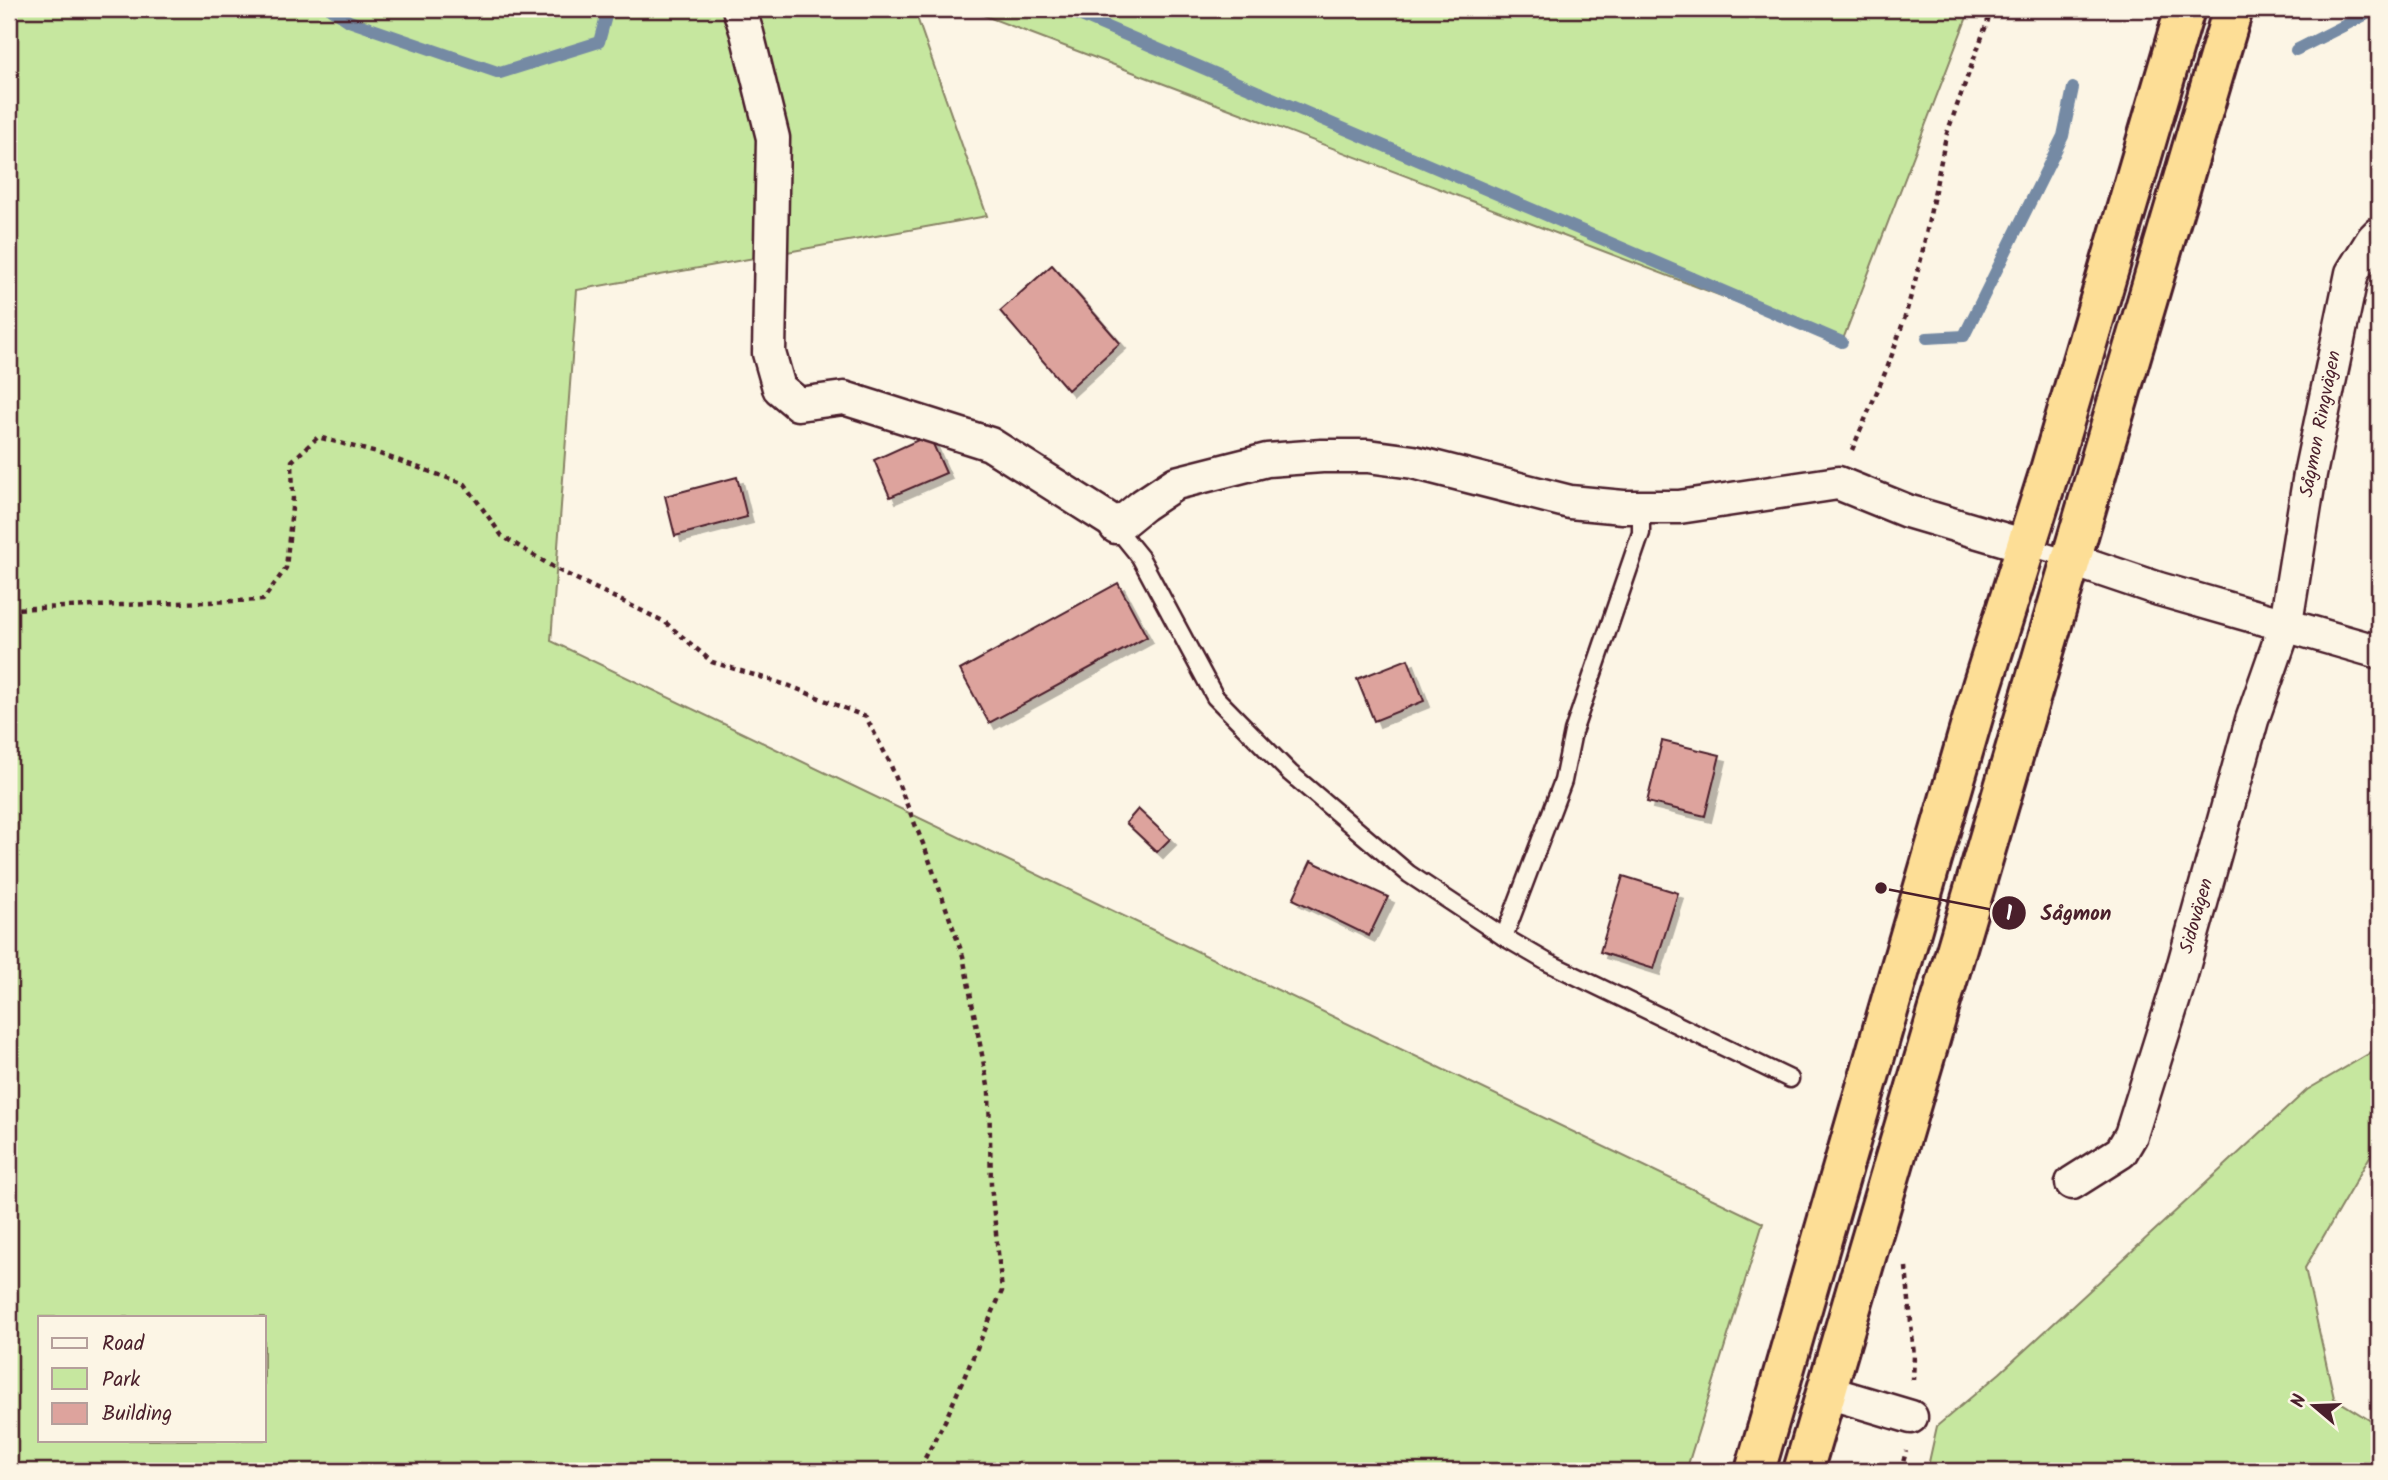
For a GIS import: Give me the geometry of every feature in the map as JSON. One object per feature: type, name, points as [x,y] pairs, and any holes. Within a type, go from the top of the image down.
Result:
[{"type":"highway","points":[[1755,1471],[1982,686],[2185,9]]},
{"type":"highway","points":[[1803,1471],[2233,9]]},
{"type":"street","points":[[739,9],[773,138],[769,353],[779,388],[798,404],[844,398],[990,444],[1113,524],[1176,483],[1267,460],[1368,456],[1413,462],[1570,502],[1641,507],[1679,507],[1838,483],[1907,511],[2026,546]]},
{"type":"street","name":"Sågmon Ringvägen","points":[[2286,624],[2313,461],[2352,273],[2379,233]]},
{"type":"street","points":[[2073,560],[2159,589],[2379,652]]},
{"type":"street","name":"Sidovägen","points":[[2072,1183],[2121,1152],[2131,1135],[2179,982],[2252,720],[2286,624]]},
{"type":"street","points":[[1827,1392],[1911,1417]]},
{"type":"lane","points":[[1504,937],[1563,781],[1581,708],[1641,533],[1641,507]]},
{"type":"lane","points":[[1113,524],[1140,557],[1215,697],[1290,773],[1409,874],[1547,962],[1790,1079]]},
{"type":"lane","points":[[2026,546],[2073,560]]},
{"type":"path","points":[[1838,483],[1888,366],[1905,317],[1921,260],[1946,136],[1992,9]]},
{"type":"path","points":[[9,609],[263,600],[286,568],[293,498],[292,461],[318,437],[377,453],[465,484],[502,536],[558,570],[664,622],[712,662],[790,686],[866,718],[889,761],[926,851],[963,956],[989,1091],[991,1185],[1002,1291],[944,1421],[918,1471]]},
{"type":"green space","points":[[9,9],[914,9],[987,216],[577,290],[551,641],[1763,1223],[1686,1471],[9,1471]]},
{"type":"green space","points":[[967,9],[1970,9],[1842,342]]},
{"type":"green space","points":[[2372,1052],[2379,1057],[2379,1141],[2305,1268],[2334,1398],[2379,1426],[2379,1471],[1927,1471],[1937,1426],[2000,1373],[2307,1090]]},
{"type":"building","points":[[1052,265],[1120,343],[1068,390],[1000,311]]},
{"type":"building","points":[[929,435],[946,473],[890,497],[874,460]]},
{"type":"building","points":[[737,477],[747,517],[675,536],[665,496]]},
{"type":"building","points":[[1118,583],[1147,637],[989,723],[960,670]]},
{"type":"building","points":[[1408,659],[1424,701],[1374,721],[1357,679]]},
{"type":"building","points":[[1662,741],[1720,755],[1705,816],[1647,802]]},
{"type":"building","points":[[1138,809],[1170,839],[1157,852],[1126,823]]},
{"type":"building","points":[[1311,861],[1388,897],[1369,936],[1293,899]]},
{"type":"building","points":[[1623,876],[1678,893],[1654,969],[1600,952]]},
{"type":"waterway","points":[[331,9],[349,21],[500,73],[599,42],[608,9]]},
{"type":"waterway","points":[[1065,9],[1842,342]]},
{"type":"waterway","points":[[2296,50],[2377,9]]},
{"type":"waterway","points":[[1927,338],[1964,336],[2063,136],[2073,88]]},
{"type":"place","name":"Sågmon","points":[[1881,888]]}]
